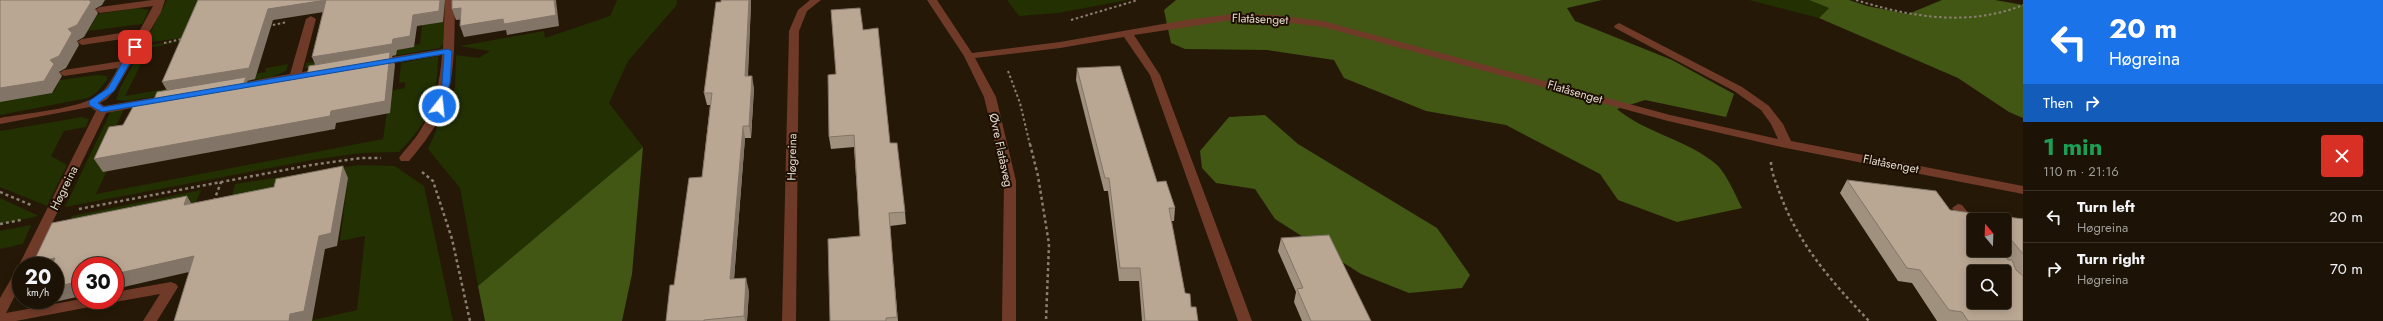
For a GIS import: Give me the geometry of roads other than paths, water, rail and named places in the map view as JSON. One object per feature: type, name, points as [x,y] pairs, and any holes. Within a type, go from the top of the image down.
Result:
[{"type":"street","points":[[406,158],[427,133],[439,106],[446,83],[450,0]]},
{"type":"street","name":"Høgreina","points":[[789,321],[794,31],[803,10],[816,0]]},
{"type":"street","points":[[932,0],[969,56]]},
{"type":"street","points":[[100,10],[159,1]]},
{"type":"street","name":"Høgreina","points":[[29,257],[51,214],[97,106],[111,89],[126,64],[159,1]]},
{"type":"street","name":"Flatåsenget","points":[[969,56],[1060,45],[1233,17],[1275,18],[1323,24],[1668,118],[1786,144],[2023,190]]},
{"type":"street","points":[[295,76],[310,19]]},
{"type":"street","points":[[1619,26],[1738,89],[1765,108],[1777,124],[1786,144]]},
{"type":"street","points":[[82,42],[144,32]]},
{"type":"street","points":[[1127,33],[1155,75],[1245,321]]},
{"type":"street","points":[[372,63],[448,51]]},
{"type":"street","name":"Øvre Flatåsveg","points":[[969,56],[990,97],[1010,181],[1009,321]]},
{"type":"street","points":[[64,73],[126,64]]},
{"type":"street","points":[[219,89],[333,70]]},
{"type":"street","name":"Høgreina","points":[[0,121],[97,106],[180,96]]},
{"type":"street","points":[[1958,208],[1967,220]]},
{"type":"street","points":[[124,295],[171,287],[150,321]]},
{"type":"street","points":[[0,311],[12,288]]},
{"type":"street","points":[[0,319],[72,305]]}]
